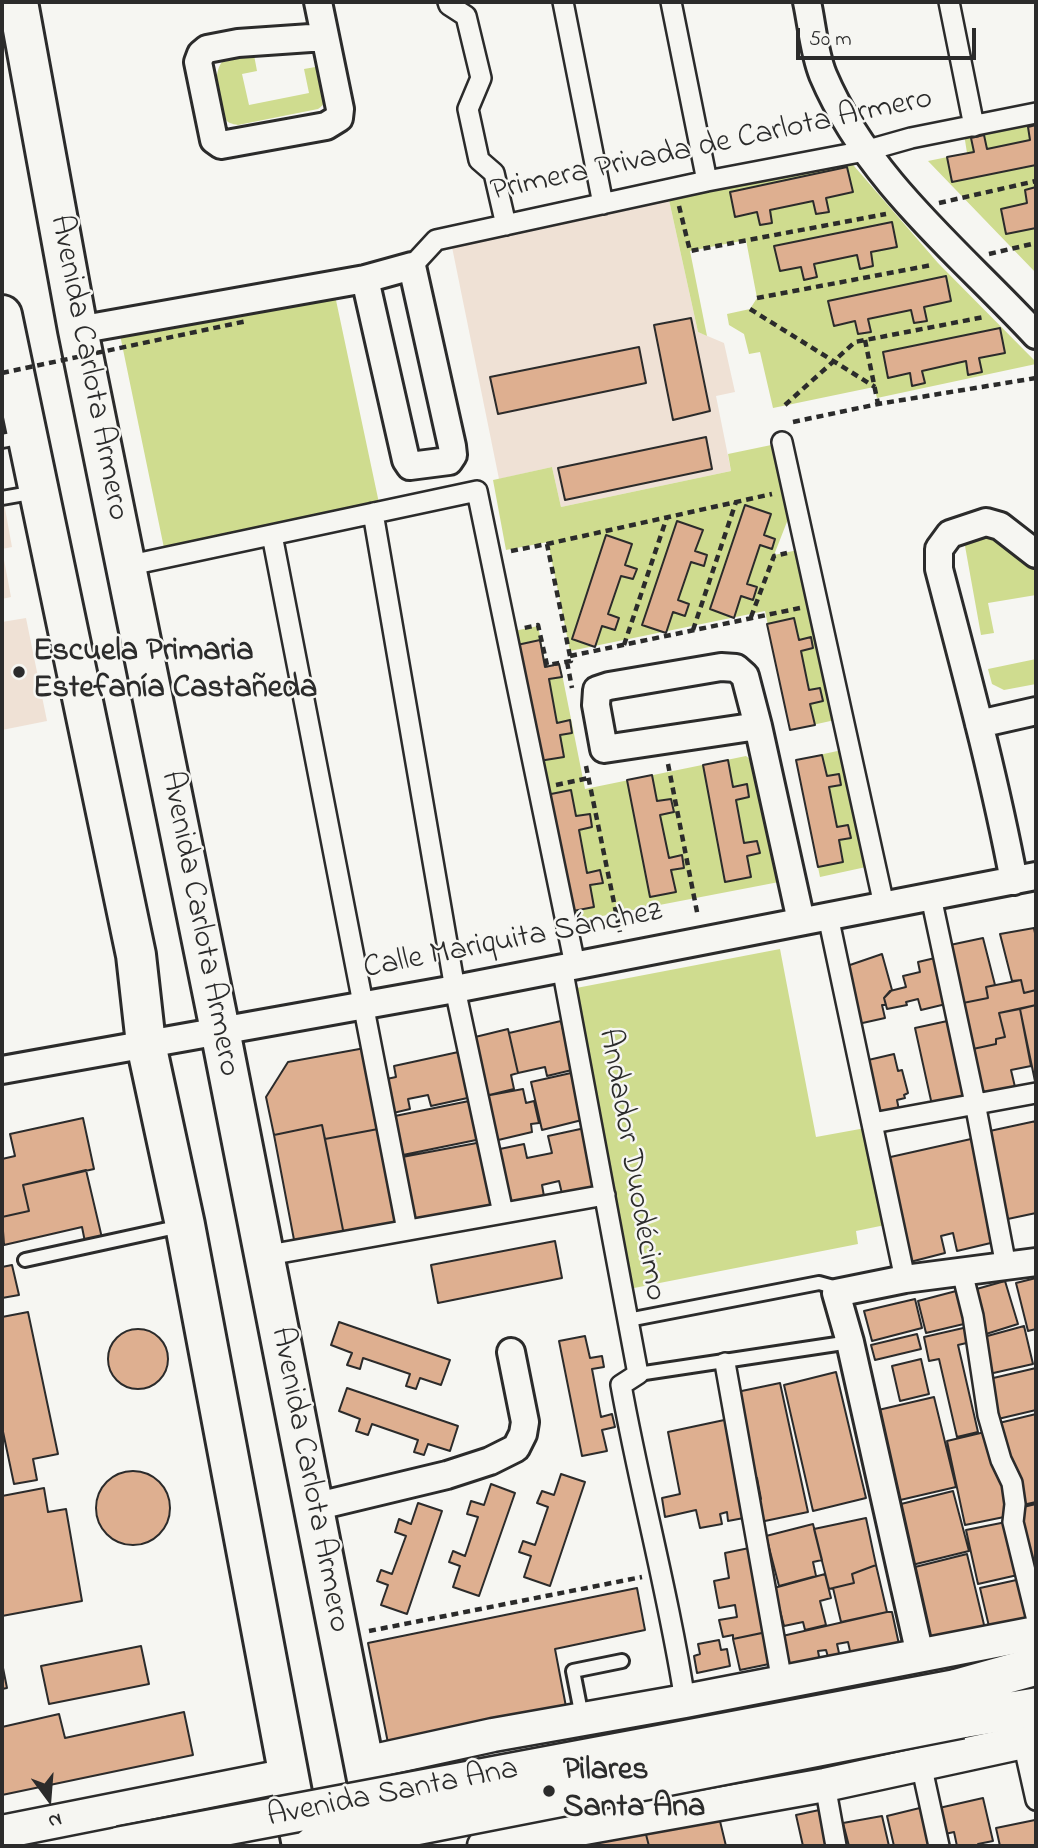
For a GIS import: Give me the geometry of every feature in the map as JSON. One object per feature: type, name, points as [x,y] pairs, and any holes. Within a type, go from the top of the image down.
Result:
[{"type":"main road","name":"Avenida Carlota Armero","points":[[18,2],[78,331],[220,1030],[380,1846]]},
{"type":"main road","points":[[2,314],[20,495],[136,956],[146,1044],[185,1225],[302,1846]]},
{"type":"main road","name":"Avenida Santa Ana","points":[[313,1846],[957,1704],[1036,1667]]},
{"type":"main road","name":"Avenida Santa Ana","points":[[120,1846],[957,1704],[1036,1707]]},
{"type":"street","points":[[318,2],[340,109],[339,118],[326,126],[221,145],[214,140],[198,62],[201,54],[207,49],[238,43],[325,37]]},
{"type":"street","points":[[448,2],[467,16],[481,78],[468,109],[479,160],[494,173],[506,225]]},
{"type":"street","points":[[563,2],[603,204]]},
{"type":"street","points":[[671,2],[707,181]]},
{"type":"street","points":[[807,2],[822,73],[866,151],[911,209],[1036,335]]},
{"type":"street","points":[[950,2],[974,126]]},
{"type":"street","name":"Primera Privada de Carlota Armero","points":[[412,266],[436,240],[1036,113]]},
{"type":"street","points":[[78,331],[365,279],[412,266],[453,446],[453,455],[449,461],[410,466],[406,460],[365,279]]},
{"type":"street","points":[[782,442],[884,905]]},
{"type":"street","name":"Andador Duodécimo","points":[[373,513],[477,491],[538,789],[605,1195],[638,1374]]},
{"type":"street","points":[[127,566],[373,513],[455,989],[503,1213]]},
{"type":"street","points":[[1025,878],[1004,829],[939,569],[939,549],[950,534],[986,522],[1000,526],[1036,554]]},
{"type":"street","points":[[272,535],[407,1230]]},
{"type":"street","points":[[758,726],[663,739],[595,757],[597,690],[609,685],[721,667],[736,668],[744,676],[758,726],[801,921]]},
{"type":"street","points":[[979,724],[1036,711]]},
{"type":"street","name":"Calle Mariquita Sánchez","points":[[2,1070],[455,989],[1025,878]]},
{"type":"street","points":[[931,897],[1006,1266]]},
{"type":"street","points":[[828,916],[905,1279]]},
{"type":"street","points":[[873,1123],[1036,1093]]},
{"type":"street","points":[[263,1256],[605,1195]]},
{"type":"street","points":[[920,1655],[850,1342],[836,1293],[905,1279],[1036,1262]]},
{"type":"street","points":[[962,1272],[973,1316],[988,1415],[1001,1460],[1012,1483],[1015,1504],[1013,1522],[1036,1616]]},
{"type":"street","points":[[314,1507],[447,1475],[490,1461],[516,1448],[523,1434],[524,1422],[510,1352]]},
{"type":"street","points":[[725,1363],[782,1682]]},
{"type":"street","points":[[638,1374],[621,1385],[631,1444],[665,1590],[685,1701]]},
{"type":"street","name":"Avenida Santa Ana","points":[[365,1763],[493,1735],[1036,1633]]},
{"type":"street","points":[[493,1735],[468,1744],[449,1764],[443,1789],[444,1803],[449,1815],[467,1834],[497,1844],[825,1785],[1030,1739],[1036,1800]]},
{"type":"street","points":[[921,1764],[939,1846]]},
{"type":"street","name":"Avenida Santa Ana","points":[[2,1832],[289,1775]]},
{"type":"street","points":[[825,1785],[836,1846]]},
{"type":"street","points":[[87,1814],[111,1816],[122,1822],[131,1829],[143,1846]]},
{"type":"lane","points":[[25,1260],[185,1225]]},
{"type":"lane","points":[[628,1320],[819,1283],[830,1286],[836,1293]]},
{"type":"lane","points":[[638,1374],[725,1363],[850,1342]]},
{"type":"lane","points":[[582,1719],[573,1671],[622,1661]]},
{"type":"path","points":[[676,188],[690,251],[911,209],[1036,181]]},
{"type":"path","points":[[757,298],[1036,243]]},
{"type":"path","points":[[750,309],[874,387]]},
{"type":"path","points":[[785,405],[855,342],[1014,312]]},
{"type":"path","points":[[2,373],[247,321]]},
{"type":"path","points":[[865,340],[878,404]]},
{"type":"path","points":[[793,422],[878,404],[1036,378]]},
{"type":"path","points":[[504,553],[792,489]]},
{"type":"path","points":[[693,630],[736,501]]},
{"type":"path","points":[[624,645],[667,516]]},
{"type":"path","points":[[547,544],[574,700]]},
{"type":"path","points":[[750,618],[774,556],[805,549]]},
{"type":"path","points":[[506,632],[538,625],[547,665],[624,645],[818,604]]},
{"type":"path","points":[[663,739],[703,940]]},
{"type":"path","points":[[589,778],[595,757]]},
{"type":"path","points":[[595,757],[589,778],[625,956]]},
{"type":"path","points":[[538,789],[589,778]]},
{"type":"path","points":[[339,1637],[646,1576]]},
{"type":"shaded area","points":[[669,200],[698,332],[724,343],[735,392],[716,396],[731,471],[561,507],[552,467],[499,479],[452,247]]},
{"type":"shaded area","points":[[2,492],[12,547],[2,549]]},
{"type":"shaded area","name":"Escuela Primaria Estefanía Castañeda","points":[[2,549],[11,597],[2,599]]},
{"type":"shaded area","name":"Escuela Primaria Estefanía Castañeda","points":[[26,618],[47,721],[2,730],[2,622]]},
{"type":"green space","points":[[254,55],[257,71],[242,74],[249,105],[309,93],[304,69],[321,66],[326,89],[323,105],[318,109],[238,125],[228,122],[221,112],[217,97],[219,67],[222,62]]},
{"type":"green space","points":[[1036,119],[1036,273],[928,161],[967,153],[964,134]]},
{"type":"green space","points":[[848,159],[938,263],[1036,364],[877,398],[874,387],[773,408],[760,352],[749,354],[744,334],[729,325],[727,314],[750,309],[757,298],[746,240],[690,251],[707,336],[698,332],[669,200]]},
{"type":"green space","points":[[333,286],[379,503],[164,548],[119,330]]},
{"type":"green space","points":[[776,444],[792,509],[774,555],[798,550],[835,720],[790,730],[765,611],[570,651],[548,542],[506,550],[493,480],[552,467],[561,507],[731,471],[728,454]]},
{"type":"green space","points":[[994,530],[1036,573],[1036,595],[988,603],[994,633],[981,635],[965,546],[969,537]]},
{"type":"green space","points":[[538,626],[546,666],[560,664],[585,789],[746,756],[754,762],[779,882],[571,922],[514,631]]},
{"type":"green space","points":[[1036,659],[1036,684],[1004,690],[992,684],[988,669]]},
{"type":"green space","points":[[842,750],[866,867],[820,877],[796,760]]},
{"type":"green space","points":[[780,949],[816,1137],[871,1127],[890,1224],[856,1231],[858,1244],[629,1289],[571,989]]},
{"type":"building","points":[[1036,125],[1036,165],[952,182],[947,157],[974,152],[971,138],[984,135],[987,149],[1030,140],[1028,127]]},
{"type":"building","points":[[847,167],[853,192],[826,198],[829,212],[816,214],[813,201],[770,210],[772,223],[760,225],[757,212],[735,217],[730,192]]},
{"type":"building","points":[[1036,187],[1036,228],[1006,234],[1001,209],[1027,203],[1025,190]]},
{"type":"building","points":[[892,222],[897,247],[871,252],[873,266],[860,269],[857,255],[814,264],[817,277],[804,280],[801,267],[780,271],[774,246]]},
{"type":"building","points":[[946,276],[951,301],[924,307],[927,321],[914,323],[911,310],[868,319],[871,332],[858,334],[855,321],[834,326],[828,301]]},
{"type":"building","points":[[691,318],[710,411],[673,420],[654,325]]},
{"type":"building","points":[[1000,328],[1005,353],[979,358],[982,372],[968,375],[966,361],[922,371],[925,383],[912,386],[910,373],[888,378],[883,352]]},
{"type":"building","points":[[639,347],[646,383],[498,414],[490,377]]},
{"type":"building","points":[[706,437],[712,469],[565,500],[558,468]]},
{"type":"building","points":[[745,505],[771,514],[764,535],[775,539],[772,549],[760,545],[747,584],[757,587],[753,600],[741,596],[734,618],[710,609]]},
{"type":"building","points":[[677,521],[703,530],[695,551],[707,555],[704,566],[691,562],[678,600],[689,604],[685,616],[673,612],[666,633],[642,625]]},
{"type":"building","points":[[606,535],[632,544],[625,565],[637,569],[633,579],[621,576],[608,614],[619,618],[615,630],[602,626],[595,647],[572,639]]},
{"type":"building","points":[[794,618],[799,640],[811,637],[813,648],[801,651],[809,690],[820,688],[823,701],[810,704],[815,725],[790,730],[767,624]]},
{"type":"building","points":[[540,640],[545,667],[559,664],[562,677],[549,679],[557,723],[570,720],[572,733],[560,735],[564,757],[539,761],[517,645]]},
{"type":"building","points":[[822,755],[827,776],[839,774],[841,785],[829,787],[837,827],[848,825],[851,838],[839,840],[843,862],[818,867],[796,760]]},
{"type":"building","points":[[728,760],[733,787],[747,784],[749,797],[736,800],[744,843],[757,841],[760,853],[747,856],[751,877],[725,882],[703,765]]},
{"type":"building","points":[[652,775],[657,801],[671,799],[674,812],[660,815],[669,858],[682,855],[684,868],[671,870],[676,892],[650,897],[627,780]]},
{"type":"building","points":[[571,790],[576,816],[590,814],[592,827],[579,830],[587,873],[600,870],[603,883],[590,885],[594,907],[568,912],[546,795]]},
{"type":"building","points":[[1034,928],[1036,990],[1024,993],[1021,980],[1012,981],[1000,934]]},
{"type":"building","points":[[983,938],[995,985],[986,987],[988,998],[963,1003],[950,945]]},
{"type":"building","points":[[882,954],[892,990],[884,998],[886,1005],[882,1005],[885,1018],[858,1024],[847,966]]},
{"type":"building","points":[[935,958],[946,1004],[921,1010],[918,999],[906,1002],[907,1005],[887,1009],[884,998],[890,991],[906,987],[903,976],[920,972],[918,962]]},
{"type":"building","points":[[1021,980],[1024,993],[1036,990],[1036,1005],[999,1013],[1005,1037],[996,1039],[996,1044],[973,1049],[963,1003],[988,998],[986,987]]},
{"type":"building","points":[[1036,1005],[1036,1086],[1020,1009]]},
{"type":"building","points":[[1020,1009],[1031,1066],[1011,1070],[1015,1087],[983,1093],[973,1049],[996,1044],[996,1039],[1005,1037],[999,1013]]},
{"type":"building","points":[[952,1020],[968,1097],[932,1105],[915,1028]]},
{"type":"building","points":[[561,1021],[572,1070],[547,1076],[545,1067],[518,1073],[509,1033]]},
{"type":"building","points":[[508,1029],[518,1073],[511,1075],[514,1089],[485,1096],[471,1038]]},
{"type":"building","points":[[365,1048],[378,1129],[325,1139],[322,1125],[274,1135],[266,1097],[288,1062]]},
{"type":"building","points":[[463,1051],[472,1097],[431,1106],[428,1095],[408,1099],[410,1109],[389,1114],[382,1080],[396,1077],[394,1066]]},
{"type":"building","points":[[894,1054],[898,1071],[902,1070],[908,1093],[904,1095],[905,1098],[897,1100],[899,1110],[877,1115],[864,1061]]},
{"type":"building","points":[[571,1073],[582,1120],[542,1130],[531,1082]]},
{"type":"building","points":[[523,1089],[526,1103],[534,1101],[539,1123],[531,1124],[532,1132],[494,1141],[485,1096]]},
{"type":"building","points":[[474,1100],[481,1139],[398,1156],[390,1117]]},
{"type":"building","points":[[83,1118],[94,1169],[23,1185],[29,1211],[2,1217],[2,1159],[15,1156],[10,1134]]},
{"type":"building","points":[[1036,1121],[1036,1213],[1003,1220],[985,1132]]},
{"type":"building","points":[[322,1125],[344,1235],[295,1245],[274,1135]]},
{"type":"building","points":[[585,1128],[598,1190],[563,1198],[559,1181],[542,1185],[545,1202],[508,1210],[495,1150],[524,1144],[527,1158],[552,1153],[548,1136]]},
{"type":"building","points":[[378,1129],[397,1225],[344,1235],[325,1139]]},
{"type":"building","points":[[971,1139],[995,1242],[957,1251],[953,1233],[941,1236],[945,1253],[910,1262],[886,1158]]},
{"type":"building","points":[[482,1142],[495,1206],[411,1222],[397,1158]]},
{"type":"building","points":[[86,1170],[102,1238],[85,1242],[82,1227],[4,1245],[2,1217],[29,1211],[23,1185]]},
{"type":"building","points":[[555,1241],[562,1278],[438,1303],[431,1265]]},
{"type":"building","points":[[12,1265],[19,1295],[2,1298],[2,1267]]},
{"type":"building","points":[[1036,1278],[1036,1329],[1028,1331],[1016,1283]]},
{"type":"building","points":[[1005,1281],[1018,1324],[986,1334],[973,1290]]},
{"type":"building","points":[[960,1290],[968,1323],[926,1333],[918,1301]]},
{"type":"building","points":[[915,1299],[922,1328],[872,1341],[864,1311]]},
{"type":"building","points":[[28,1312],[58,1454],[33,1459],[37,1480],[14,1484],[2,1427],[2,1317]]},
{"type":"building","points":[[339,1322],[450,1360],[441,1385],[420,1378],[416,1389],[406,1386],[410,1374],[363,1358],[360,1369],[347,1365],[352,1353],[331,1345]]},
{"type":"building","points":[[972,1326],[975,1341],[958,1345],[978,1432],[957,1437],[939,1359],[929,1361],[924,1337]]},
{"type":"building","points":[[1024,1326],[1033,1364],[989,1374],[980,1338]]},
{"type":"building","points":[[138,1329],[155,1334],[163,1342],[168,1359],[163,1376],[155,1384],[138,1389],[121,1384],[113,1376],[108,1359],[113,1342],[121,1334]]},
{"type":"building","points":[[917,1334],[921,1349],[875,1360],[871,1345]]},
{"type":"building","points":[[585,1336],[590,1358],[602,1356],[604,1367],[592,1369],[601,1417],[612,1414],[615,1427],[602,1430],[607,1451],[582,1456],[559,1341]]},
{"type":"building","points":[[921,1359],[929,1394],[900,1401],[892,1366]]},
{"type":"building","points":[[1036,1368],[1036,1410],[998,1419],[989,1379]]},
{"type":"building","points":[[836,1372],[866,1498],[813,1511],[784,1385]]},
{"type":"building","points":[[780,1383],[808,1512],[760,1522],[755,1500],[761,1499],[757,1478],[750,1479],[732,1393]]},
{"type":"building","points":[[347,1388],[458,1426],[450,1451],[428,1444],[424,1455],[414,1452],[418,1440],[372,1424],[368,1435],[356,1431],[360,1419],[339,1411]]},
{"type":"building","points":[[934,1397],[956,1487],[896,1501],[874,1411]]},
{"type":"building","points":[[1036,1414],[1036,1502],[1018,1506],[999,1423]]},
{"type":"building","points":[[729,1419],[749,1517],[728,1521],[727,1512],[720,1514],[722,1524],[700,1528],[696,1510],[665,1517],[662,1498],[680,1494],[668,1432]]},
{"type":"building","points":[[989,1431],[1009,1516],[965,1525],[947,1441]]},
{"type":"building","points":[[133,1471],[147,1474],[159,1482],[167,1494],[170,1508],[167,1522],[159,1534],[147,1542],[133,1545],[119,1542],[107,1534],[99,1522],[96,1508],[99,1494],[107,1482],[119,1474]]},
{"type":"building","points":[[561,1474],[585,1482],[550,1586],[524,1577],[531,1556],[519,1552],[523,1541],[535,1545],[548,1507],[537,1503],[542,1491],[554,1495]]},
{"type":"building","points":[[491,1484],[515,1493],[479,1596],[453,1587],[460,1566],[449,1562],[453,1551],[465,1556],[478,1517],[467,1514],[471,1501],[484,1505]]},
{"type":"building","points":[[44,1488],[48,1512],[66,1509],[82,1601],[2,1616],[2,1496]]},
{"type":"building","points":[[953,1491],[969,1551],[912,1565],[897,1505]]},
{"type":"building","points":[[418,1503],[442,1511],[407,1614],[381,1605],[388,1585],[377,1581],[381,1570],[392,1574],[406,1536],[395,1532],[399,1519],[411,1524]]},
{"type":"building","points":[[1036,1504],[1036,1566],[1027,1568],[1019,1508]]},
{"type":"building","points":[[866,1518],[876,1565],[852,1574],[854,1583],[829,1589],[814,1529]]},
{"type":"building","points":[[1011,1521],[1022,1574],[978,1584],[966,1530]]},
{"type":"building","points":[[813,1524],[822,1560],[813,1562],[816,1576],[779,1586],[766,1536]]},
{"type":"building","points":[[754,1547],[771,1631],[733,1639],[733,1635],[723,1637],[719,1620],[737,1617],[735,1605],[719,1608],[714,1581],[729,1578],[725,1553]]},
{"type":"building","points":[[967,1554],[986,1633],[931,1647],[911,1568]]},
{"type":"building","points":[[876,1565],[887,1612],[841,1622],[833,1588],[854,1583],[852,1574]]},
{"type":"building","points":[[825,1574],[831,1598],[820,1601],[826,1625],[805,1630],[803,1622],[784,1626],[774,1588]]},
{"type":"building","points":[[1021,1579],[1032,1625],[991,1635],[980,1588]]},
{"type":"building","points":[[637,1588],[645,1630],[555,1649],[567,1712],[389,1748],[368,1643]]},
{"type":"building","points":[[892,1612],[900,1649],[852,1660],[848,1642],[837,1644],[841,1662],[830,1664],[826,1650],[818,1651],[820,1662],[786,1669],[778,1637]]},
{"type":"building","points":[[767,1632],[774,1663],[740,1670],[733,1639]]},
{"type":"building","points":[[719,1640],[721,1650],[727,1649],[730,1666],[697,1673],[694,1656],[700,1654],[698,1644]]},
{"type":"building","points":[[141,1646],[149,1684],[49,1704],[41,1666]]},
{"type":"building","points":[[2,1663],[7,1688],[2,1689]]},
{"type":"building","points":[[184,1712],[193,1755],[2,1795],[2,1727],[59,1714],[65,1738]]},
{"type":"building","points":[[983,1798],[993,1841],[978,1844],[979,1846],[957,1846],[954,1832],[945,1834],[939,1808]]},
{"type":"building","points":[[928,1806],[938,1846],[894,1846],[887,1816]]},
{"type":"building","points":[[824,1809],[832,1846],[803,1846],[796,1815]]},
{"type":"building","points":[[882,1816],[889,1846],[849,1846],[843,1823]]},
{"type":"building","points":[[719,1817],[726,1846],[649,1846],[644,1827]]},
{"type":"building","points":[[1035,1820],[1036,1846],[1000,1846],[996,1828]]},
{"type":"building","points":[[644,1827],[649,1846],[550,1846]]},
{"type":"place","name":"Escuela Primaria Estefanía Castañeda","points":[[19,672]]},
{"type":"place","name":"Pilares Santa Ana","points":[[549,1791]]}]
